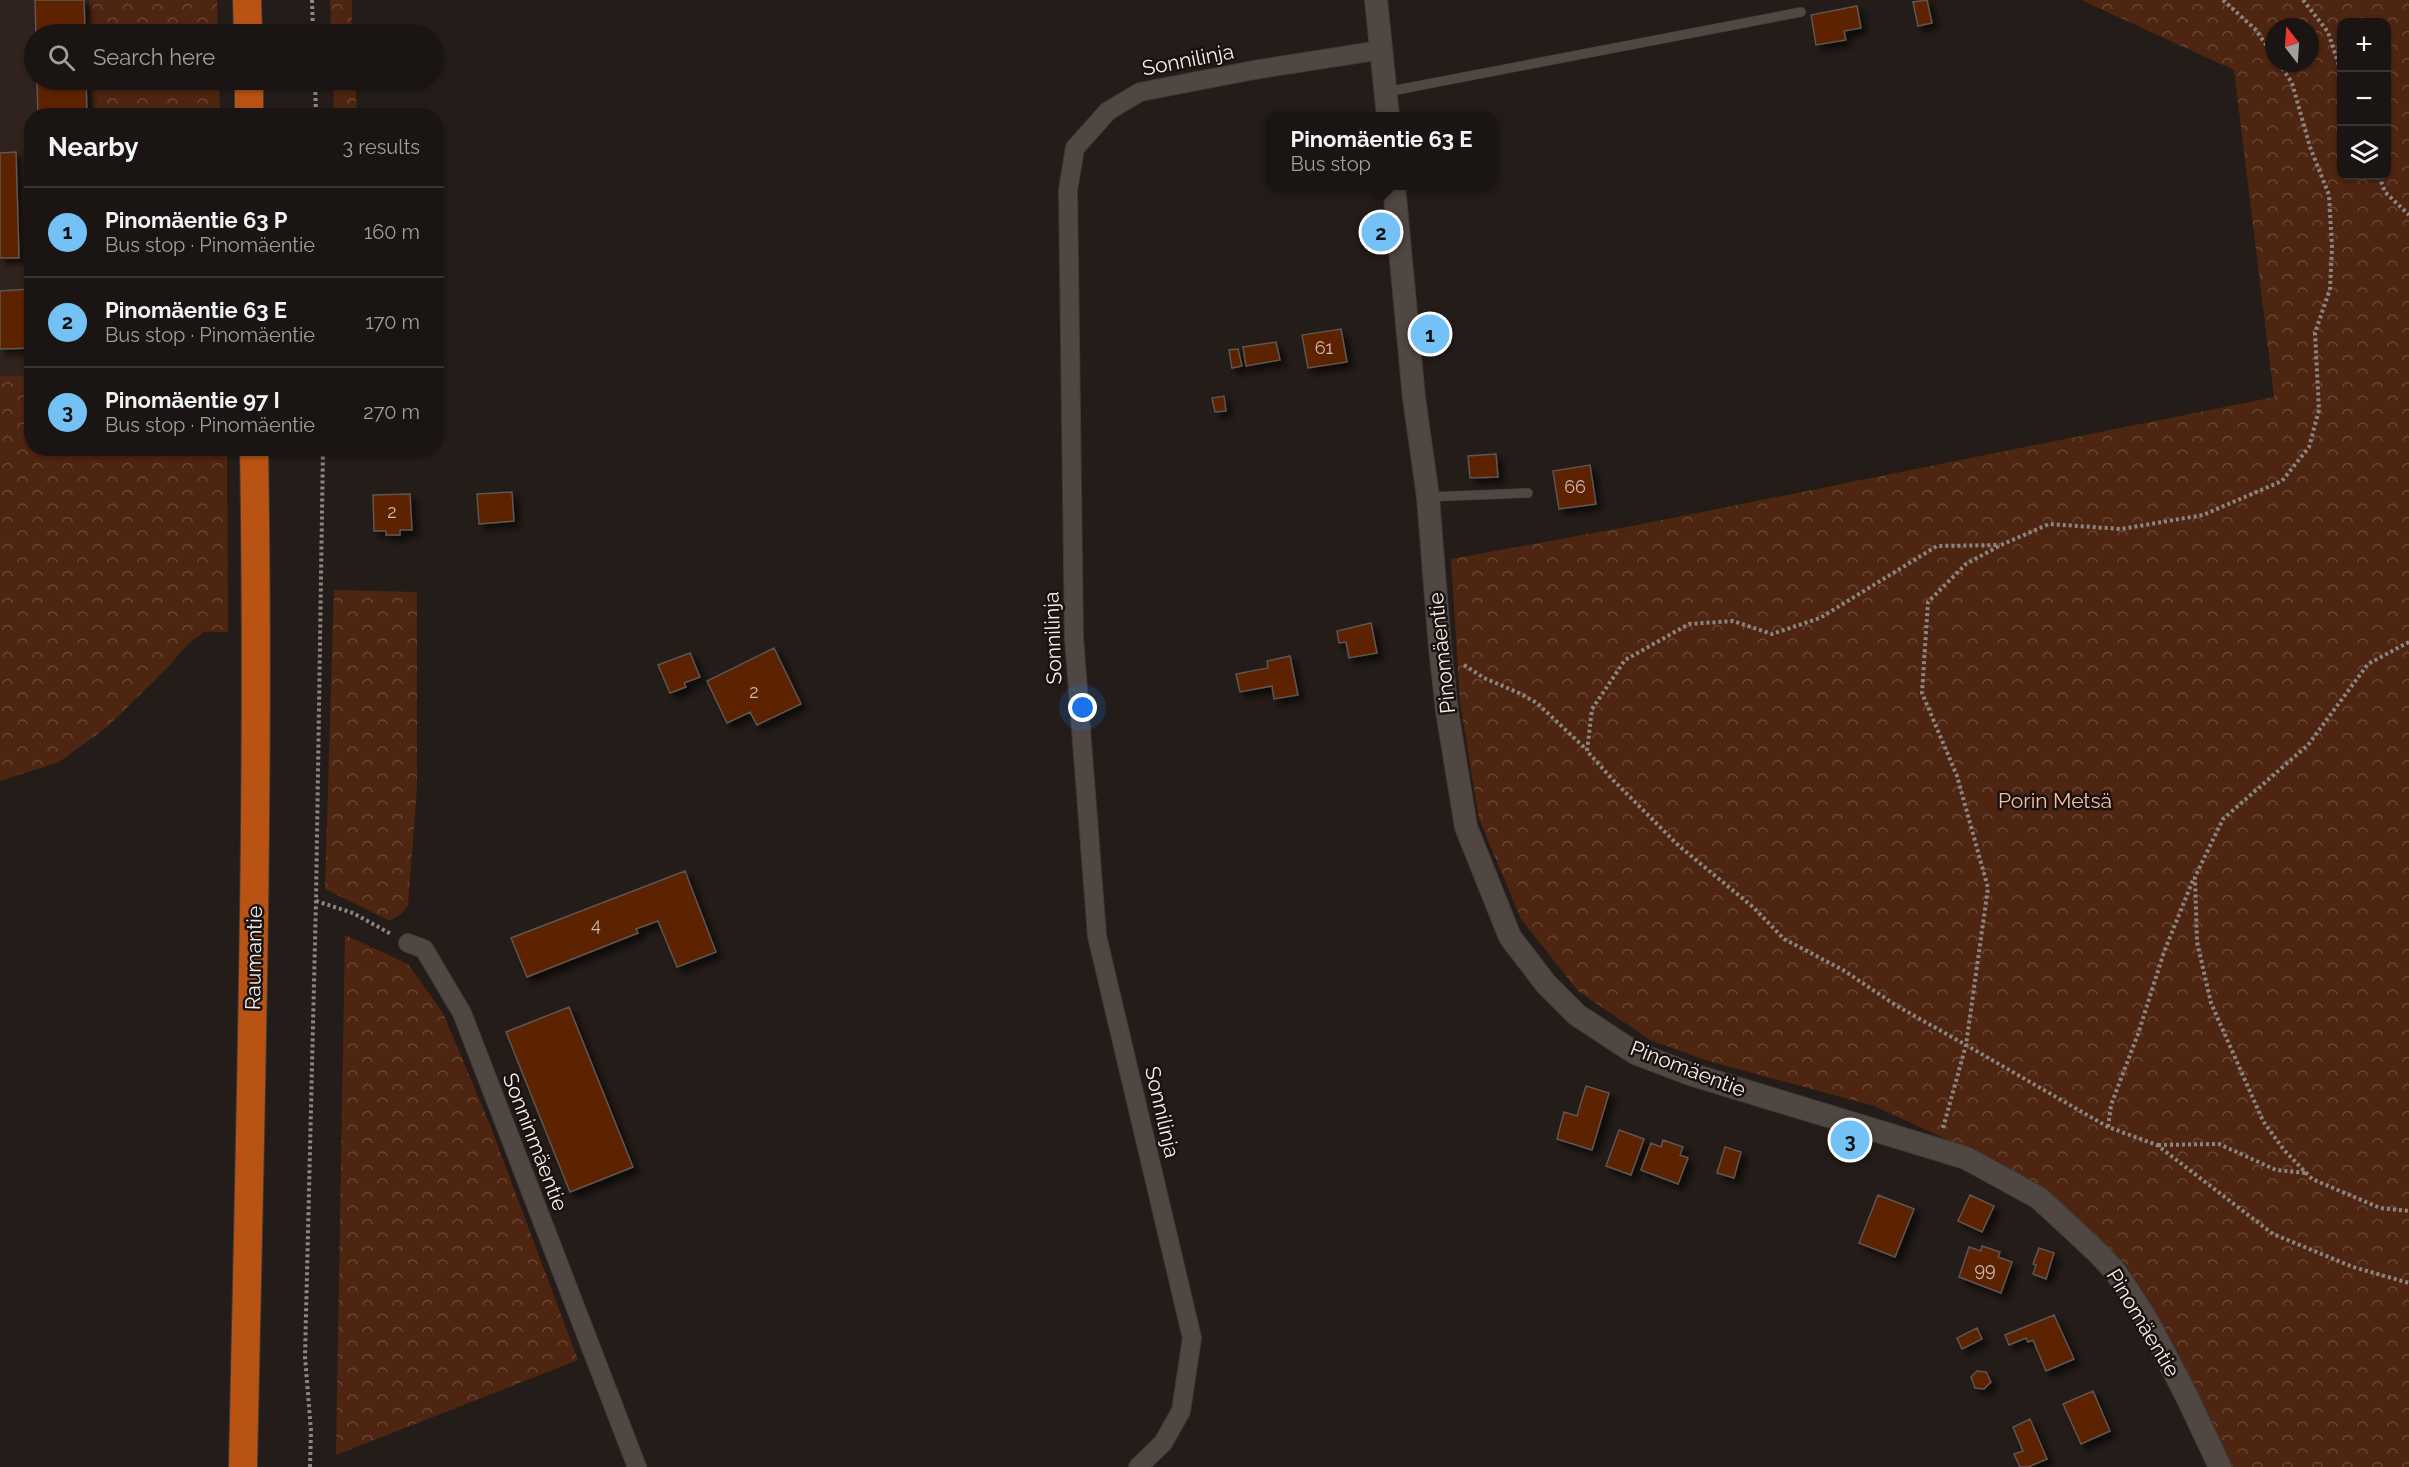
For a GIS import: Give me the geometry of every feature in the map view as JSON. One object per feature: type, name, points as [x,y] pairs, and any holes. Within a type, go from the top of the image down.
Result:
[{"type":"highway","points":[[247,0],[248,24]]},
{"type":"highway","points":[[249,90],[249,108]]},
{"type":"highway","name":"Raumantie","points":[[243,1467],[255,897],[257,600],[254,456]]},
{"type":"street","points":[[1376,0],[1388,112]]},
{"type":"street","name":"Sonnilinja","points":[[1138,1467],[1162,1443],[1181,1411],[1192,1338],[1097,936],[1074,638],[1068,190],[1075,148],[1108,111],[1140,92],[1254,70],[1381,50]]},
{"type":"street","name":"Pinomäentie","points":[[1394,190],[1414,398],[1428,497],[1447,711],[1466,827],[1510,937],[1546,984],[1578,1015],[1635,1053],[1690,1074],[1966,1158],[2039,1198],[2115,1271],[2144,1315],[2220,1467]]},
{"type":"street","name":"Sonninmäentie","points":[[408,943],[424,949],[462,1013],[637,1467]]},
{"type":"lane","points":[[1386,92],[1801,12]]},
{"type":"lane","points":[[1428,497],[1528,492]]},
{"type":"path","points":[[312,0],[313,24]]},
{"type":"path","points":[[2223,0],[2255,29],[2265,43]]},
{"type":"path","points":[[2303,0],[2328,32],[2341,72]]},
{"type":"path","points":[[1937,1149],[1966,1045],[1988,888],[1958,776],[1922,693],[1928,602],[1966,564],[2001,545],[2049,524],[2121,529],[2203,515],[2283,480],[2309,447],[2319,410],[2315,333],[2330,289],[2332,248],[2329,195],[2310,147],[2292,83],[2285,72]]},
{"type":"path","points":[[315,90],[316,108]]},
{"type":"path","points":[[2380,180],[2385,192],[2409,214]]},
{"type":"path","points":[[310,1467],[311,1431],[305,1357],[316,901],[322,456]]},
{"type":"path","points":[[1587,751],[1592,709],[1625,660],[1689,624],[1733,621],[1772,634],[1820,618],[1937,546],[2001,545]]},
{"type":"path","points":[[2108,1128],[2111,1105],[2138,1034],[2164,952],[2195,877],[2223,819],[2308,745],[2368,664],[2409,642]]},
{"type":"path","points":[[1440,648],[1484,678],[1537,703],[1679,846],[1753,908],[1784,939],[1843,970],[1897,1006],[2108,1128],[2157,1144],[2218,1144],[2276,1170],[2306,1173]]},
{"type":"path","points":[[2195,877],[2197,942],[2211,1003],[2263,1121],[2284,1150],[2312,1179],[2380,1208],[2409,1211]]},
{"type":"path","points":[[316,901],[353,913],[408,943]]},
{"type":"path","points":[[2157,1144],[2273,1234],[2353,1267],[2409,1283]]},
{"type":"shaded area","points":[[0,0],[89,0],[90,24],[24,24],[24,90],[92,90],[93,108],[24,108],[24,375],[0,376]]},
{"type":"green space","points":[[89,0],[217,0],[218,24],[90,24]]},
{"type":"green space","points":[[330,0],[352,0],[352,24],[331,24]]},
{"type":"green space","name":"Porin Metsä","points":[[2081,0],[2409,0],[2409,1467],[2232,1467],[2176,1349],[2125,1264],[2107,1245],[2046,1194],[1972,1151],[1874,1106],[1705,1060],[1650,1040],[1578,991],[1521,919],[1479,819],[1460,703],[1451,559],[1637,525],[2274,397],[2234,70]]},
{"type":"green space","points":[[92,90],[219,90],[220,108],[93,108]]},
{"type":"green space","points":[[333,90],[356,90],[357,108],[334,108]]},
{"type":"green space","points":[[24,375],[24,456],[227,456],[228,632],[204,632],[188,644],[107,727],[59,762],[0,781],[0,376]]},
{"type":"green space","points":[[334,590],[417,592],[417,788],[408,905],[402,913],[390,921],[325,889]]},
{"type":"green space","points":[[345,935],[408,964],[443,1013],[490,1125],[578,1360],[336,1455]]},
{"type":"building","points":[[35,0],[84,0],[85,24],[36,24]]},
{"type":"building","points":[[1927,0],[1932,23],[1918,26],[1913,2]]},
{"type":"building","points":[[1857,6],[1861,28],[1844,31],[1846,40],[1816,45],[1811,15]]},
{"type":"building","points":[[37,90],[86,90],[87,108],[38,108]]},
{"type":"building","points":[[16,152],[19,258],[0,258],[0,153]]},
{"type":"building","points":[[24,290],[24,348],[0,349],[0,291]]},
{"type":"building","points":[[1341,329],[1347,362],[1308,368],[1302,335]]},
{"type":"building","points":[[1276,342],[1280,360],[1246,366],[1243,347]]},
{"type":"building","points":[[1238,349],[1242,366],[1232,368],[1229,350]]},
{"type":"building","points":[[1224,396],[1226,411],[1215,412],[1212,398]]},
{"type":"building","points":[[1496,454],[1498,477],[1470,478],[1468,456]]},
{"type":"building","points":[[1590,465],[1596,504],[1559,509],[1553,471]]},
{"type":"building","points":[[512,492],[514,521],[479,524],[477,494]]},
{"type":"building","points":[[410,494],[412,530],[400,530],[400,535],[386,535],[386,531],[374,531],[373,495]]},
{"type":"building","points":[[1371,623],[1377,653],[1349,658],[1346,642],[1339,643],[1337,631]]},
{"type":"building","points":[[774,648],[801,704],[757,725],[750,712],[727,723],[707,681]]},
{"type":"building","points":[[690,653],[700,677],[684,683],[686,687],[670,693],[658,665]]},
{"type":"building","points":[[1290,656],[1298,695],[1274,699],[1272,686],[1240,692],[1236,674],[1268,668],[1267,661]]},
{"type":"building","points":[[685,871],[716,952],[677,967],[658,921],[636,929],[638,933],[527,977],[511,938]]},
{"type":"building","points":[[569,1007],[633,1167],[570,1192],[506,1032]]},
{"type":"building","points":[[1586,1086],[1609,1093],[1592,1150],[1557,1139],[1564,1112],[1577,1116]]},
{"type":"building","points":[[1619,1130],[1644,1139],[1631,1175],[1606,1166]]},
{"type":"building","points":[[1663,1140],[1683,1147],[1680,1155],[1688,1158],[1678,1184],[1641,1170],[1651,1143],[1661,1147]]},
{"type":"building","points":[[1725,1147],[1741,1152],[1734,1178],[1717,1173]]},
{"type":"building","points":[[1878,1195],[1914,1209],[1895,1257],[1859,1243]]},
{"type":"building","points":[[1970,1195],[1994,1206],[1982,1232],[1958,1221]]},
{"type":"building","points":[[1982,1246],[2000,1252],[1998,1257],[2012,1262],[2001,1293],[1959,1277],[1969,1247],[1981,1251]]},
{"type":"building","points":[[2039,1248],[2054,1253],[2046,1279],[2033,1274],[2036,1265],[2033,1264]]},
{"type":"building","points":[[2054,1315],[2074,1359],[2046,1371],[2033,1340],[2028,1342],[2026,1338],[2009,1345],[2005,1335]]},
{"type":"building","points":[[1977,1328],[1982,1339],[1962,1349],[1957,1338]]},
{"type":"building","points":[[1977,1371],[1986,1372],[1991,1382],[1984,1389],[1975,1388],[1971,1377]]},
{"type":"building","points":[[2093,1391],[2110,1431],[2081,1444],[2063,1404]]},
{"type":"building","points":[[2030,1419],[2047,1459],[2028,1467],[2020,1467],[2014,1454],[2023,1451],[2013,1427]]},
{"type":"place","name":"Pinomäentie 63 E","points":[[1381,232]]},
{"type":"place","name":"Pinomäentie 63 P","points":[[1430,334]]},
{"type":"place","name":"Pinomäentie 97 I","points":[[1850,1140]]}]
